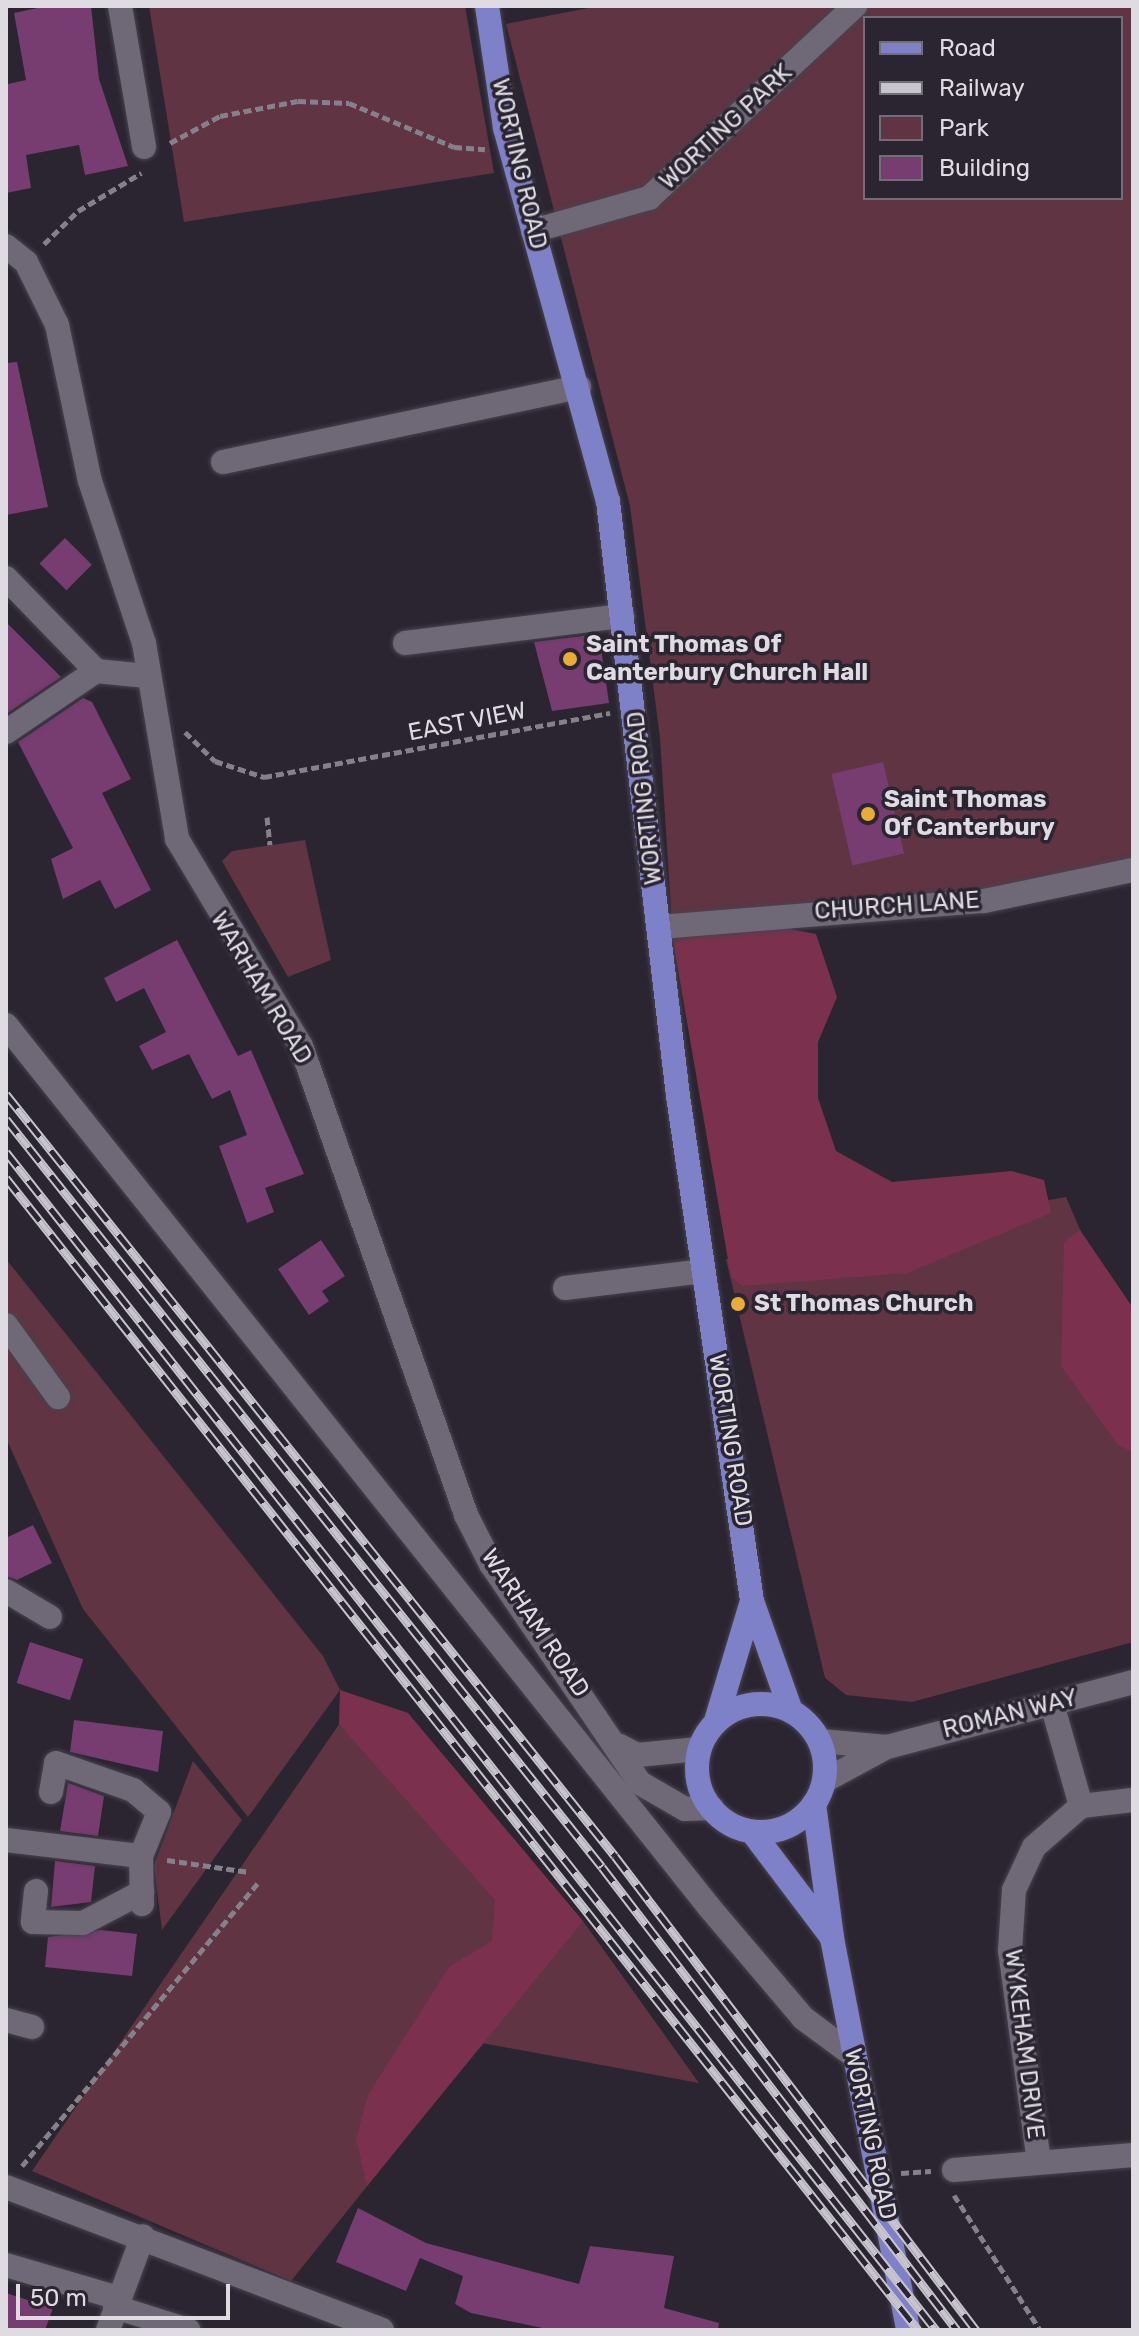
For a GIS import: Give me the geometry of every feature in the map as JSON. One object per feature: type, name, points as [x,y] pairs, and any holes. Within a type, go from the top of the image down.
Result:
[{"type":"main road","name":"WORTING ROAD","points":[[487,6],[505,128],[608,501],[703,1271],[752,1601],[791,1711]]},
{"type":"main road","name":"WORTING ROAD","points":[[716,1721],[752,1601]]},
{"type":"main road","points":[[763,1703],[791,1711],[821,1741],[824,1781],[814,1804],[790,1827],[753,1833],[712,1808],[700,1791],[699,1749],[716,1721],[763,1703]]},
{"type":"main road","name":"WORTING ROAD","points":[[814,1804],[832,1938],[908,2330]]},
{"type":"main road","name":"WORTING ROAD","points":[[753,1833],[832,1938]]},
{"type":"street","points":[[120,6],[153,152]]},
{"type":"street","name":"WORTING PARK","points":[[533,231],[649,198],[855,6]]},
{"type":"street","name":"WARHAM ROAD","points":[[6,246],[26,262],[57,325],[90,481],[144,643],[147,676],[177,839],[301,1046],[466,1515],[491,1564],[657,1798],[685,1809],[712,1808]]},
{"type":"street","points":[[223,462],[579,387]]},
{"type":"street","points":[[6,578],[96,671]]},
{"type":"street","points":[[405,643],[622,616]]},
{"type":"street","points":[[6,732],[96,671],[147,676]]},
{"type":"street","name":"CHURCH LANE","points":[[659,927],[984,901],[1133,870]]},
{"type":"street","points":[[6,1025],[709,1907],[803,2018],[853,2055]]},
{"type":"street","points":[[565,1288],[703,1271]]},
{"type":"street","points":[[6,1325],[58,1397]]},
{"type":"street","points":[[6,1591],[50,1617]]},
{"type":"street","name":"ROMAN WAY","points":[[824,1781],[887,1747],[1133,1682]]},
{"type":"street","points":[[1052,1704],[1081,1806],[1133,1800]]},
{"type":"street","name":"ROMAN WAY","points":[[821,1741],[887,1747]]},
{"type":"street","points":[[620,1746],[637,1755],[699,1749]]},
{"type":"street","points":[[36,1891],[33,1922],[83,1923],[142,1898],[141,1856],[159,1812],[133,1790],[56,1763],[51,1792]]},
{"type":"street","name":"WYKEHAM DRIVE","points":[[1039,2162],[1010,1950],[1014,1890],[1034,1847],[1081,1806]]},
{"type":"street","points":[[6,1840],[141,1856]]},
{"type":"street","points":[[6,2020],[32,2027]]},
{"type":"street","points":[[946,2170],[1133,2155]]},
{"type":"street","points":[[11,2180],[350,2325],[382,2330]]},
{"type":"street","points":[[114,2312],[143,2236]]},
{"type":"street","points":[[6,2265],[114,2312],[188,2330]]},
{"type":"path","points":[[37,250],[153,152],[220,116],[298,101],[349,103],[454,147],[485,149]]},
{"type":"path","name":"EAST VIEW","points":[[173,720],[215,761],[264,777],[306,774],[635,708]]},
{"type":"path","points":[[267,817],[270,845]]},
{"type":"path","points":[[141,1856],[249,1872]]},
{"type":"path","points":[[11,2180],[258,1883]]},
{"type":"path","points":[[880,2175],[946,2170],[1040,2330]]},
{"type":"green space","points":[[149,6],[465,6],[494,173],[184,222]]},
{"type":"green space","points":[[599,6],[1133,6],[1133,870],[673,941],[660,738],[630,506],[506,24]]},
{"type":"green space","points":[[305,840],[331,960],[288,977],[222,861],[232,851]]},
{"type":"green space","points":[[1066,1197],[1133,1353],[1133,1642],[912,1702],[846,1695],[825,1678],[726,1259]]},
{"type":"green space","points":[[6,1259],[323,1656],[340,1690],[248,1817],[83,1609],[6,1438]]},
{"type":"green space","points":[[342,1720],[558,1946],[583,1921],[699,2083],[482,2043],[291,2281],[32,2171]]},
{"type":"green space","points":[[193,1761],[242,1820],[162,1930],[154,1865]]},
{"type":"shaded area","points":[[768,925],[816,934],[837,997],[818,1042],[818,1098],[836,1151],[892,1182],[1012,1171],[1044,1180],[1051,1213],[907,1273],[742,1286],[731,1277],[673,941]]},
{"type":"shaded area","points":[[1080,1230],[1133,1308],[1133,1452],[1118,1445],[1061,1366],[1064,1242]]},
{"type":"shaded area","points":[[340,1690],[408,1713],[583,1921],[367,2186],[356,2139],[368,2095],[449,1967],[492,1941],[495,1900],[339,1724]]},
{"type":"building","points":[[47,6],[91,6],[99,79],[128,166],[85,175],[79,145],[26,155],[31,188],[6,193],[8,84],[26,80],[14,13]]},
{"type":"building","points":[[17,362],[48,507],[6,515],[6,363]]},
{"type":"building","points":[[65,538],[92,565],[66,590],[40,563]]},
{"type":"building","points":[[6,622],[61,677],[6,714]]},
{"type":"building","name":"Saint Thomas Of Canterbury Church Hall","points":[[599,634],[609,703],[552,711],[534,642]]},
{"type":"building","points":[[83,698],[92,702],[131,779],[102,793],[151,890],[115,909],[100,880],[63,899],[51,859],[73,848],[18,742]]},
{"type":"building","name":"Saint Thomas Of Canterbury","points":[[883,762],[904,854],[853,866],[831,774]]},
{"type":"building","points":[[177,940],[238,1056],[251,1050],[304,1174],[265,1188],[274,1212],[247,1223],[219,1146],[247,1135],[230,1090],[212,1099],[189,1054],[152,1070],[139,1046],[166,1032],[144,988],[116,1002],[104,978]]},
{"type":"building","points":[[321,1240],[345,1276],[322,1291],[329,1301],[309,1315],[278,1269]]},
{"type":"building","points":[[33,1525],[52,1563],[17,1580],[6,1576],[6,1538]]},
{"type":"building","points":[[30,1642],[83,1659],[70,1700],[17,1683]]},
{"type":"building","points":[[74,1720],[163,1731],[158,1772],[70,1752]]},
{"type":"building","points":[[68,1783],[104,1796],[98,1836],[60,1831]]},
{"type":"building","points":[[55,1861],[95,1866],[91,1902],[51,1907]]},
{"type":"building","points":[[101,1930],[137,1934],[132,1976],[45,1967],[48,1937]]},
{"type":"building","points":[[358,2208],[426,2243],[579,2284],[590,2246],[674,2256],[664,2308],[719,2323],[718,2330],[552,2330],[471,2313],[455,2304],[463,2276],[420,2258],[406,2291],[336,2262]]},
{"type":"building","points":[[6,2293],[53,2308],[45,2330],[6,2330]]},
{"type":"railway","points":[[6,1094],[615,1856],[976,2330]]},
{"type":"railway","points":[[6,1119],[602,1867],[957,2330]]},
{"type":"railway","points":[[6,1152],[936,2330]]},
{"type":"railway","points":[[6,1178],[918,2330]]},
{"type":"place","name":"Saint Thomas Of Canterbury Church Hall","points":[[570,659]]},
{"type":"place","name":"Saint Thomas Of Canterbury","points":[[868,814]]},
{"type":"place","name":"St Thomas Church","points":[[738,1304]]}]
